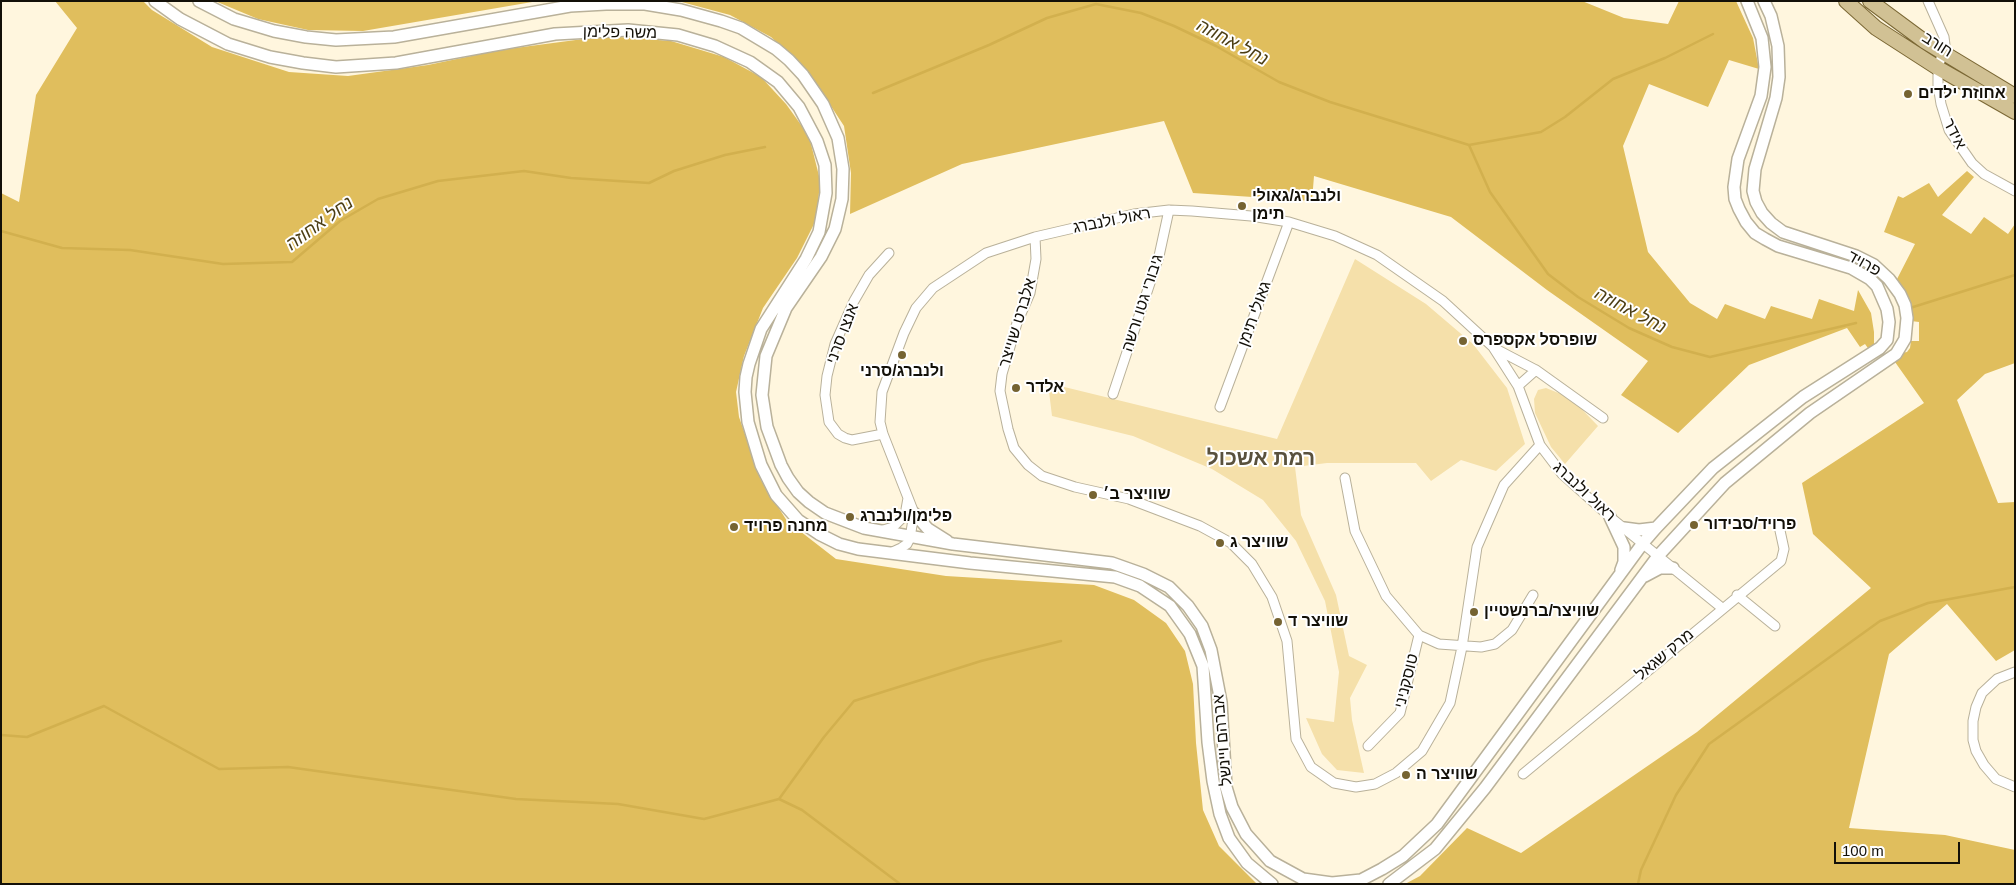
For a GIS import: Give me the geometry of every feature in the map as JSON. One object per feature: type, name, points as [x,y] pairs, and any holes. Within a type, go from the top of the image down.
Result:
[{"type":"main road","name":"משה פלימן","points":[[155,1],[188,24],[228,44],[270,57],[336,67],[396,63],[555,34],[628,30],[660,32],[696,40],[734,53],[766,72],[790,95],[808,121],[825,165],[826,193],[819,232],[792,281],[771,312],[754,347],[749,364],[745,392],[748,422],[761,465],[776,495],[798,520],[839,544],[858,550],[887,554]]},
{"type":"main road","name":"משה פלימן","points":[[199,1],[234,19],[274,31],[336,40],[394,37],[562,7],[645,4],[681,10],[721,21],[741,28],[776,49],[803,75],[823,104],[833,125],[842,153],[843,184],[835,228],[820,257],[786,308],[766,356],[762,395],[767,427],[781,465],[798,492],[809,502],[846,522],[879,532],[910,538]]},
{"type":"main road","name":"פרויד","points":[[1643,543],[1713,468],[1803,397],[1880,348],[1887,340],[1889,331],[1887,309],[1877,286],[1870,279],[1851,268],[1778,246],[1755,233],[1739,209],[1735,199],[1734,187],[1738,159],[1761,96],[1765,67],[1762,38],[1747,1]]},
{"type":"main road","name":"פרויד","points":[[1658,556],[1725,483],[1810,413],[1896,354],[1906,339],[1907,318],[1905,305],[1890,279],[1874,265],[1856,256],[1783,232],[1771,223],[1756,202],[1753,191],[1755,169],[1776,98],[1779,77],[1777,39],[1771,16],[1764,1]]},
{"type":"main road","name":"חורב","points":[[1846,1],[1876,28],[1938,68],[2015,112]]},
{"type":"main road","name":"חורב","points":[[1870,1],[1917,36],[2015,96]]},
{"type":"main road","points":[[914,513],[928,530],[953,544]]},
{"type":"main road","points":[[1610,516],[1624,546],[1624,562],[1620,574]]},
{"type":"main road","points":[[1624,528],[1640,530],[1656,528]]},
{"type":"main road","name":"אברהם ויינשל","points":[[910,538],[1112,562],[1169,587],[1188,606],[1202,626],[1211,650],[1221,702],[1226,787],[1232,807],[1246,834],[1270,861],[1303,879],[1332,883],[1361,880],[1382,869],[1403,856],[1437,824],[1643,543]]},
{"type":"main road","name":"אברהם ויינשל","points":[[887,554],[1115,577],[1140,586],[1170,606],[1190,634],[1203,666],[1208,742],[1220,814],[1229,838],[1247,863],[1272,884]]},
{"type":"main road","points":[[1389,884],[1436,849],[1485,788],[1658,556]]},
{"type":"main road","points":[[1641,578],[1660,568],[1673,568]]},
{"type":"street","points":[[1928,1],[1943,30],[1944,53]]},
{"type":"street","name":"אידר","points":[[1944,53],[1938,68],[1940,99],[1949,130],[1967,159],[1984,174],[2015,191]]},
{"type":"street","name":"ראול ולנברג","points":[[914,513],[883,434],[880,422],[882,392],[916,308],[933,288],[986,253],[1035,237],[1134,214],[1169,210],[1251,216],[1289,222],[1335,236],[1377,255],[1443,301],[1493,348],[1518,386],[1540,445],[1562,474],[1624,528],[1722,608]]},
{"type":"street","name":"גיבורי גטו ורשה","points":[[1113,394],[1160,256],[1169,210]]},
{"type":"street","name":"גאולי תימן","points":[[1220,407],[1289,222]]},
{"type":"street","name":"אלברט שוייצר","points":[[1035,237],[1036,259],[1030,293],[1015,331],[1002,374],[1000,391],[1014,448],[1028,465],[1042,476],[1075,487],[1129,499],[1200,526],[1231,543],[1252,564],[1272,597],[1287,641],[1296,739],[1311,767],[1334,783],[1356,787],[1375,784],[1396,773],[1422,751],[1450,703],[1462,647],[1477,548],[1504,485],[1540,445]]},
{"type":"street","name":"אנצו סרני","points":[[883,434],[852,440],[838,434],[829,422],[825,394],[827,376],[835,344],[854,301],[869,276],[889,253]]},
{"type":"street","name":"ראול ולנברג","points":[[1493,348],[1536,370],[1603,418]]},
{"type":"street","points":[[1518,386],[1536,370]]},
{"type":"street","points":[[1345,478],[1355,531],[1386,596],[1419,634],[1439,644],[1481,647],[1495,644],[1512,630],[1533,595]]},
{"type":"street","points":[[879,532],[892,527],[905,515],[908,498]]},
{"type":"street","points":[[887,554],[901,548],[910,538],[914,513]]},
{"type":"street","name":"מרק שגאל","points":[[1523,774],[1781,561],[1784,550],[1779,526]]},
{"type":"street","points":[[1738,595],[1775,626]]},
{"type":"street","name":"טוסקניני","points":[[1368,746],[1400,713],[1419,634]]},
{"type":"street","points":[[2015,672],[1996,680],[1982,693],[1973,721],[1973,740],[1976,751],[1984,765],[1996,779],[2015,788]]},
{"type":"shaded area","points":[[55,1],[143,1],[152,10],[212,47],[289,72],[348,76],[428,65],[500,50],[606,36],[671,41],[724,57],[761,77],[786,104],[809,136],[820,180],[817,218],[797,258],[763,308],[744,356],[736,392],[739,417],[761,480],[787,521],[836,559],[946,576],[1094,585],[1134,600],[1166,623],[1185,651],[1193,684],[1196,743],[1203,810],[1219,846],[1257,884],[1,884],[1,193],[19,202],[36,95],[77,28]]},
{"type":"shaded area","points":[[215,1],[538,1],[363,31],[308,30],[258,19]]},
{"type":"shaded area","points":[[678,1],[1582,1],[1624,18],[1668,24],[1679,1],[1736,1],[1753,38],[1759,69],[1729,60],[1708,107],[1649,84],[1623,146],[1648,252],[1690,303],[1717,319],[1725,304],[1765,319],[1771,306],[1812,319],[1819,299],[1854,311],[1858,290],[1871,313],[1874,345],[1870,351],[1865,344],[1860,347],[1847,328],[1749,365],[1678,433],[1621,395],[1648,361],[1547,290],[1451,217],[1314,176],[1312,201],[1193,193],[1164,121],[962,164],[850,214],[851,173],[844,126],[808,71],[771,37],[730,15]]},
{"type":"shaded area","points":[[1967,171],[1974,177],[1942,215],[1971,234],[1984,217],[2008,234],[2015,224],[2015,363],[1985,374],[1957,400],[1998,503],[2015,502],[2015,650],[1996,661],[1947,604],[1889,654],[1849,828],[1945,835],[2015,850],[2015,884],[1405,884],[1420,876],[1467,828],[1521,853],[1697,732],[1871,588],[1813,534],[1802,483],[1924,403],[1895,362],[1901,353],[1907,352],[1911,341],[1919,341],[1919,322],[1911,321],[1904,298],[1905,292],[1896,281],[1915,244],[1884,232],[1898,196],[1903,198],[1929,183],[1938,197]]},
{"type":"shaded area","points":[[1355,259],[1426,304],[1473,344],[1507,388],[1525,444],[1496,471],[1461,460],[1431,481],[1416,463],[1327,463],[1295,467],[1301,515],[1336,595],[1349,656],[1367,665],[1350,698],[1352,720],[1364,773],[1337,770],[1322,754],[1306,718],[1334,722],[1339,672],[1325,601],[1296,541],[1263,500],[1212,469],[1133,436],[1052,416],[1048,383],[1277,439]]},
{"type":"shaded area","points":[[1546,388],[1571,398],[1598,426],[1565,464],[1551,447],[1535,413],[1534,399],[1538,390]]},
{"type":"waterway","name":"נחל אחוזה","points":[[873,93],[989,45],[1047,18],[1096,4],[1141,13],[1174,26],[1216,46],[1279,82],[1330,102],[1469,145],[1541,132],[1565,117],[1613,79],[1665,58],[1713,34]]},
{"type":"waterway","name":"נחל אחוזה","points":[[1469,145],[1490,192],[1548,274],[1578,297],[1629,328],[1672,347],[1710,357],[1856,323]]},
{"type":"waterway","name":"נחל אחוזה","points":[[1,231],[62,248],[130,250],[223,264],[292,262],[340,221],[378,199],[438,181],[524,171],[571,178],[649,183],[674,171],[725,155],[765,147]]},
{"type":"waterway","name":"נחל אחוזה","points":[[1910,308],[2015,275]]},
{"type":"waterway","points":[[1638,884],[1641,870],[1676,795],[1709,744],[1880,621],[1928,603],[2015,587]]},
{"type":"waterway","points":[[779,799],[824,737],[854,701],[981,661],[1061,641]]},
{"type":"waterway","points":[[1,735],[27,737],[104,706],[219,769],[288,767],[516,799],[618,804],[704,819],[779,799],[802,810],[900,884]]},
{"type":"place","name":"אחוזת ילדים","points":[[1908,94]]},
{"type":"place","name":"ולנברג/גאולי תימן","points":[[1242,206]]},
{"type":"place","name":"שופרסל אקספרס","points":[[1463,341]]},
{"type":"place","name":"ולנברג/סרני","points":[[902,355]]},
{"type":"place","name":"אלדר","points":[[1016,388]]},
{"type":"place","name":"שוויצר ב׳","points":[[1093,495]]},
{"type":"place","name":"פלימן/ולנברג","points":[[850,517]]},
{"type":"place","name":"פרויד/סבידור","points":[[1694,525]]},
{"type":"place","name":"מחנה פרויד","points":[[734,527]]},
{"type":"place","name":"שוויצר ג","points":[[1220,543]]},
{"type":"place","name":"שוויצר/ברנשטיין","points":[[1474,612]]},
{"type":"place","name":"שוויצר ד","points":[[1278,622]]},
{"type":"place","name":"שוויצר ה","points":[[1406,775]]},
{"type":"district","name":"רמת אשכול","points":[[1261,459]]}]
